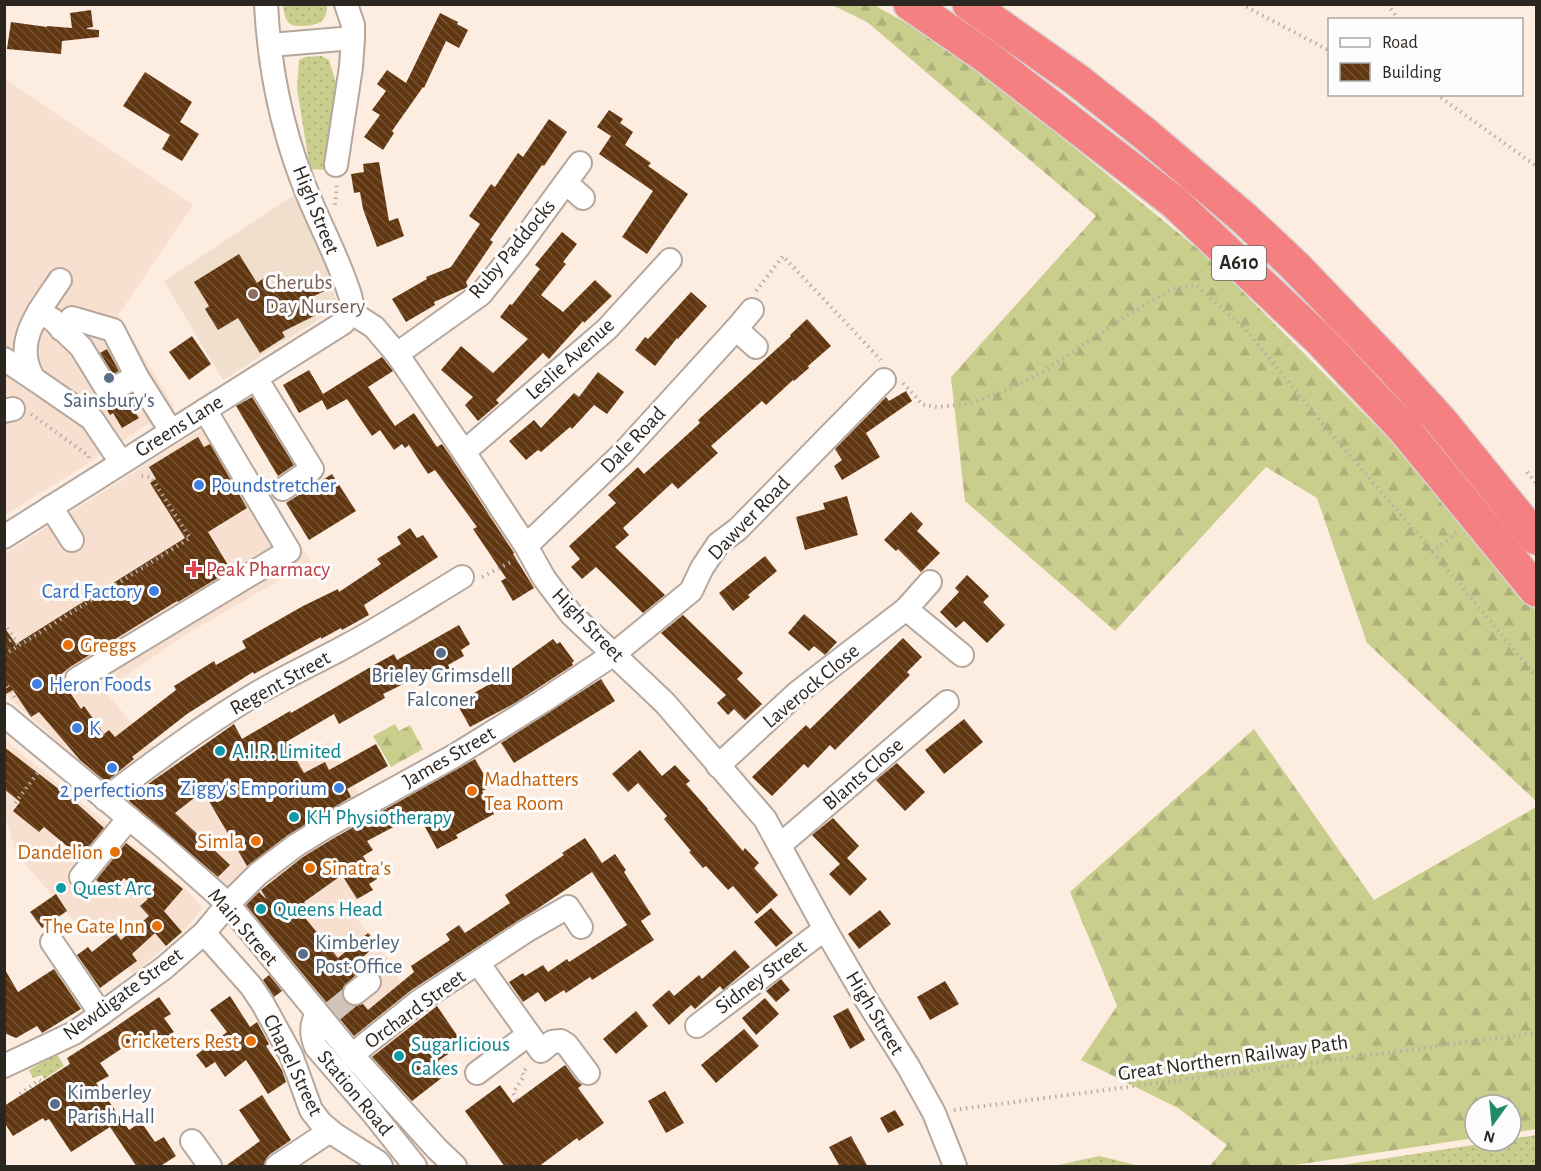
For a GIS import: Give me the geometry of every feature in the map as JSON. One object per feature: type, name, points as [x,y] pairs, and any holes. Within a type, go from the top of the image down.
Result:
[{"type":"highway","name":"A610","points":[[910,4],[988,58],[1174,202],[1319,339],[1404,429],[1536,590]]},
{"type":"highway","name":"A610","points":[[969,4],[1077,80],[1144,133],[1245,219],[1295,266],[1441,421],[1536,538]]},
{"type":"street","name":"High Street","points":[[266,4],[283,120],[302,180],[351,297],[352,313],[374,327],[397,354],[464,452],[544,578],[571,614],[665,703],[765,819],[825,929],[934,1113],[951,1157]]},
{"type":"street","name":"High Street","points":[[336,165],[351,67],[353,38],[353,25],[346,4]]},
{"type":"street","points":[[271,45],[353,38]]},
{"type":"street","name":"Ruby Paddocks","points":[[397,354],[481,294],[574,190],[580,163]]},
{"type":"street","name":"Leslie Avenue","points":[[464,452],[607,329],[670,260]]},
{"type":"street","points":[[34,380],[28,371],[25,355],[26,341],[30,327],[60,280]]},
{"type":"street","name":"Dale Road","points":[[527,549],[623,453],[752,310]]},
{"type":"street","points":[[39,311],[53,320],[81,347],[108,391],[137,377]]},
{"type":"street","name":"Greens Lane","points":[[4,537],[343,323],[352,313]]},
{"type":"street","points":[[61,328],[72,318],[114,330],[137,377],[171,431]]},
{"type":"street","points":[[736,329],[756,347]]},
{"type":"street","points":[[4,359],[92,419],[116,465]]},
{"type":"street","name":"Dawver Road","points":[[614,654],[691,591],[702,568],[718,544],[738,529],[889,375]]},
{"type":"street","points":[[256,378],[312,469],[283,489]]},
{"type":"street","points":[[77,679],[289,551],[205,410]]},
{"type":"street","points":[[51,507],[72,540]]},
{"type":"street","name":"Regent Street","points":[[105,799],[174,747],[224,714],[261,691],[349,645],[462,577]]},
{"type":"street","name":"Laverock Close","points":[[718,766],[797,693],[906,609],[930,582]]},
{"type":"street","points":[[906,609],[962,655]]},
{"type":"street","name":"James Street","points":[[228,904],[258,874],[295,846],[454,756],[614,654]]},
{"type":"street","name":"Blants Close","points":[[780,845],[947,702]]},
{"type":"street","name":"Main Street","points":[[10,706],[52,755],[165,848],[228,904],[323,1015],[352,1055],[455,1167]]},
{"type":"street","points":[[81,877],[129,818]]},
{"type":"street","name":"Newdigate Street","points":[[5,1065],[64,1038],[101,1014],[164,968],[204,933],[228,904]]},
{"type":"street","name":"Orchard Street","points":[[352,1055],[418,1002],[526,931],[568,907],[581,927]]},
{"type":"street","name":"Sidney Street","points":[[697,1026],[825,929]]},
{"type":"street","name":"Chapel Street","points":[[204,933],[251,986],[263,1004],[291,1055],[311,1110],[330,1131],[378,1162],[381,1167]]},
{"type":"street","points":[[52,942],[101,1014]]},
{"type":"street","name":"Orchard Street","points":[[478,963],[535,1042]]},
{"type":"street","name":"Station Road","points":[[323,1015],[314,1019],[312,1038],[316,1047],[372,1112],[415,1167]]},
{"type":"street","points":[[477,1073],[535,1042],[561,1041],[567,1045],[588,1073]]},
{"type":"street","points":[[277,1167],[330,1131]]},
{"type":"street","points":[[192,1141],[210,1167]]},
{"type":"path","points":[[1241,4],[1328,50]]},
{"type":"path","points":[[1387,4],[1398,18]]},
{"type":"path","points":[[1439,96],[1536,166]]},
{"type":"path","points":[[752,310],[746,304],[783,256],[889,375],[923,405],[937,407],[967,404],[1000,393],[1041,373],[1129,314],[1172,289],[1196,285],[1245,329],[1536,676]]},
{"type":"path","points":[[16,410],[32,416],[89,456],[86,467]]},
{"type":"path","points":[[4,655],[190,538],[151,477],[141,475],[123,487],[116,465]]},
{"type":"path","points":[[1527,472],[1536,483]]},
{"type":"path","points":[[1433,552],[1457,531]]},
{"type":"path","points":[[462,577],[470,582],[527,549]]},
{"type":"path","points":[[4,623],[6,630],[19,646]]},
{"type":"path","points":[[4,644],[14,638]]},
{"type":"path","points":[[4,681],[10,706]]},
{"type":"path","points":[[15,803],[52,755]]},
{"type":"path","name":"Great Northern Railway Path","points":[[934,1113],[1536,1033]]},
{"type":"path","points":[[517,1100],[513,1094],[524,1076],[522,1073],[535,1042]]},
{"type":"path","points":[[20,1094],[39,1080],[43,1082]]},
{"type":"shaded area","points":[[5,79],[193,205],[118,315],[174,407],[5,515]]},
{"type":"shaded area","name":"Cherubs Day Nursery","points":[[294,195],[322,252],[338,307],[223,380],[164,281]]},
{"type":"shaded area","points":[[221,417],[311,562],[188,633],[104,691],[169,765],[174,762],[214,809],[328,742],[361,797],[334,832],[373,890],[347,905],[386,956],[410,996],[417,1015],[454,1069],[406,1106],[352,1044],[77,766],[49,733],[5,695],[5,554]]},
{"type":"shaded area","points":[[5,740],[184,887],[203,908],[182,932],[133,975],[96,925],[85,934],[16,853],[5,815]]},
{"type":"green space","points":[[283,5],[327,5],[327,11],[321,22],[309,26],[295,26],[287,21]]},
{"type":"green space","points":[[832,5],[874,5],[958,52],[1210,259],[1433,483],[1536,611],[1536,801],[1367,643],[1317,498],[1266,467],[1115,631],[965,501],[951,377],[1096,216],[867,22]]},
{"type":"green space","points":[[321,56],[329,60],[337,86],[326,170],[310,169],[297,88],[299,60],[305,57]]},
{"type":"green space","points":[[395,724],[399,731],[410,725],[423,749],[391,767],[373,736]]},
{"type":"green space","points":[[1254,729],[1374,900],[1536,807],[1536,1129],[1523,1131],[1523,1093],[1463,1093],[1463,1140],[1288,1166],[1210,1166],[1227,1145],[1178,1108],[1081,1060],[1117,1006],[1070,892]]},
{"type":"green space","points":[[57,1054],[64,1066],[44,1079],[42,1075],[33,1078],[29,1070]]},
{"type":"green space","points":[[1536,1135],[1536,1166],[1336,1166],[1463,1147],[1463,1153],[1523,1153],[1523,1137]]},
{"type":"green space","points":[[1099,1156],[1140,1166],[1054,1166]]},
{"type":"building","points":[[91,10],[93,27],[87,29],[99,30],[99,37],[62,41],[61,54],[7,49],[11,22],[72,28],[70,13]]},
{"type":"building","points":[[440,13],[468,30],[459,48],[446,41],[424,88],[392,131],[394,133],[383,150],[364,137],[380,115],[372,110],[386,91],[377,84],[387,70],[406,83]]},
{"type":"building","points":[[145,72],[192,102],[180,122],[199,134],[182,161],[162,149],[170,135],[123,106]]},
{"type":"building","points":[[609,110],[623,119],[620,123],[633,132],[625,145],[651,163],[648,166],[688,194],[647,254],[622,237],[653,191],[599,154],[611,136],[597,127]]},
{"type":"building","points":[[549,119],[567,132],[490,240],[493,242],[466,282],[468,287],[434,302],[435,305],[406,322],[392,299],[427,279],[426,277],[451,267],[480,224],[469,216],[491,184],[495,187],[518,153],[523,157]]},
{"type":"building","points":[[379,162],[389,221],[398,218],[404,236],[377,247],[363,209],[360,192],[354,193],[351,174],[364,172],[363,164]]},
{"type":"building","points":[[562,232],[577,244],[563,262],[566,264],[541,295],[563,312],[595,280],[612,296],[584,323],[583,321],[549,359],[543,353],[496,400],[499,403],[478,421],[465,405],[473,397],[441,370],[461,346],[493,373],[528,339],[500,317],[540,269],[535,265]]},
{"type":"building","points":[[239,254],[257,283],[264,278],[273,293],[301,276],[307,285],[318,278],[330,279],[333,287],[314,296],[322,312],[282,332],[285,337],[260,353],[238,318],[218,330],[205,309],[209,306],[194,282]]},
{"type":"building","points":[[691,292],[707,306],[655,366],[635,350],[645,337],[648,339]]},
{"type":"building","points":[[807,319],[831,346],[766,405],[762,401],[711,446],[718,453],[678,489],[672,483],[623,528],[629,535],[615,547],[665,595],[643,613],[596,567],[582,579],[571,567],[580,559],[569,546],[616,503],[608,495],[638,467],[644,474],[700,423],[698,420]]},
{"type":"building","points":[[192,336],[211,364],[189,380],[169,352]]},
{"type":"building","points":[[107,349],[119,371],[113,374],[100,353]]},
{"type":"building","points":[[382,357],[393,371],[368,387],[395,426],[414,413],[437,447],[442,444],[453,460],[514,553],[534,588],[513,601],[501,581],[506,578],[473,529],[477,527],[435,470],[428,474],[409,445],[405,448],[402,444],[394,450],[380,430],[372,436],[347,399],[327,410],[322,400],[299,413],[283,385],[309,370],[323,394]]},
{"type":"building","points":[[598,372],[624,392],[607,414],[594,405],[572,429],[570,427],[541,452],[538,450],[526,460],[509,441],[534,420],[541,428],[574,393],[579,397]]},
{"type":"building","points":[[906,391],[912,401],[866,433],[880,457],[842,480],[834,466],[842,460],[835,449],[886,397],[889,401]]},
{"type":"building","points":[[132,394],[141,409],[135,412],[139,418],[122,428],[113,413],[110,415],[103,403],[113,403]]},
{"type":"building","points":[[252,397],[294,465],[278,476],[236,406]]},
{"type":"building","points":[[198,437],[204,447],[210,444],[247,508],[208,532],[231,570],[177,601],[59,676],[81,709],[84,706],[104,734],[109,730],[115,737],[176,690],[174,686],[214,661],[216,665],[246,648],[242,641],[303,606],[338,589],[339,592],[381,564],[377,559],[401,544],[397,537],[410,528],[417,538],[423,535],[438,557],[364,605],[369,615],[342,630],[341,628],[321,639],[321,637],[254,674],[253,672],[187,714],[132,757],[134,759],[106,782],[80,760],[39,712],[31,717],[13,690],[4,695],[4,627],[16,644],[185,538],[150,483],[156,479],[149,467]]},
{"type":"building","points":[[332,474],[356,511],[309,540],[286,503]]},
{"type":"building","points":[[847,496],[858,535],[805,550],[796,517],[825,509],[823,503]]},
{"type":"building","points":[[911,512],[923,524],[917,531],[940,553],[921,572],[898,549],[896,551],[884,540]]},
{"type":"building","points":[[765,556],[777,571],[733,611],[719,593]]},
{"type":"building","points":[[967,575],[989,596],[983,602],[1005,625],[987,643],[964,621],[956,628],[940,612],[959,592],[955,588]]},
{"type":"building","points":[[804,614],[837,642],[825,655],[814,646],[809,651],[788,633]]},
{"type":"building","points":[[683,615],[743,673],[737,679],[762,704],[745,720],[734,709],[728,715],[717,703],[726,695],[661,633]]},
{"type":"building","points":[[459,625],[470,644],[461,650],[464,656],[448,665],[451,671],[435,679],[432,673],[424,678],[422,675],[383,694],[385,698],[339,724],[334,714],[286,742],[304,773],[325,762],[329,770],[376,744],[388,766],[347,789],[351,797],[288,835],[247,866],[203,791],[175,813],[230,865],[218,877],[129,801],[131,796],[234,724],[242,739],[394,654],[397,660]]},
{"type":"building","points":[[903,638],[922,657],[907,672],[910,675],[835,750],[830,745],[808,768],[804,764],[772,796],[752,777],[806,725],[810,729]]},
{"type":"building","points":[[553,639],[557,644],[560,642],[574,661],[573,665],[515,703],[470,727],[457,704],[495,681]]},
{"type":"building","points":[[601,679],[615,701],[514,763],[501,743]]},
{"type":"building","points":[[964,719],[983,742],[944,774],[925,750]]},
{"type":"building","points":[[4,747],[73,800],[104,828],[76,862],[79,856],[44,827],[39,832],[13,811],[20,802],[4,789]]},
{"type":"building","points":[[640,750],[662,776],[675,765],[690,781],[686,784],[743,851],[745,848],[759,863],[754,868],[778,895],[757,914],[733,886],[728,890],[706,866],[703,868],[664,819],[667,816],[638,783],[628,792],[612,774]]},
{"type":"building","points":[[475,759],[491,787],[482,791],[494,814],[456,835],[458,838],[437,849],[418,814],[367,841],[373,850],[363,856],[377,879],[369,884],[373,890],[357,899],[342,875],[304,902],[308,908],[301,913],[338,958],[368,933],[378,944],[351,967],[357,974],[343,987],[342,994],[345,1002],[351,1006],[363,1004],[368,1010],[414,972],[411,966],[450,940],[446,934],[459,925],[465,933],[510,903],[505,895],[585,838],[602,863],[615,854],[626,870],[624,872],[651,914],[641,921],[654,940],[592,980],[590,977],[566,993],[564,990],[545,1002],[538,992],[523,1002],[509,982],[543,965],[548,972],[567,959],[569,962],[627,925],[592,872],[410,991],[354,1036],[246,905],[259,892],[267,900],[261,890],[303,857]]},
{"type":"building","points":[[897,763],[925,792],[905,811],[876,780]]},
{"type":"building","points":[[833,818],[859,846],[847,858],[867,879],[850,896],[829,874],[840,864],[812,835]]},
{"type":"building","points":[[126,843],[183,889],[164,911],[182,932],[166,946],[155,933],[132,954],[137,961],[100,988],[77,955],[88,947],[92,952],[116,933],[121,940],[149,916],[140,906],[148,899],[124,878],[111,892],[96,880]]},
{"type":"building","points":[[56,894],[67,911],[42,928],[30,912]]},
{"type":"building","points":[[771,908],[793,933],[776,947],[754,922]]},
{"type":"building","points":[[880,910],[891,924],[859,949],[848,934]]},
{"type":"building","points":[[735,950],[750,967],[723,990],[720,986],[695,1009],[691,1005],[669,1025],[652,1005],[669,990],[674,996],[699,975],[702,979]]},
{"type":"building","points":[[4,968],[18,992],[54,969],[81,1009],[42,1033],[37,1026],[16,1038],[4,1033]]},
{"type":"building","points":[[269,975],[282,991],[274,997],[263,980]]},
{"type":"building","points":[[781,979],[790,990],[776,1002],[766,991]]},
{"type":"building","points":[[945,981],[959,1004],[930,1020],[917,997]]},
{"type":"building","points":[[230,996],[250,1027],[257,1022],[269,1044],[266,1046],[282,1070],[286,1082],[268,1094],[246,1060],[225,1077],[215,1062],[206,1068],[196,1055],[227,1032],[210,1010]]},
{"type":"building","points":[[159,997],[171,1014],[164,1018],[174,1032],[149,1050],[139,1037],[100,1063],[109,1076],[96,1083],[129,1130],[141,1122],[155,1142],[164,1137],[176,1156],[159,1167],[137,1167],[110,1127],[71,1152],[49,1119],[45,1121],[43,1118],[13,1136],[4,1122],[4,1106],[70,1064],[67,1058]]},
{"type":"building","points":[[765,998],[779,1014],[756,1035],[742,1018]]},
{"type":"building","points":[[437,1006],[463,1044],[438,1061],[448,1073],[412,1101],[372,1057]]},
{"type":"building","points":[[848,1008],[865,1040],[850,1049],[833,1016]]},
{"type":"building","points":[[636,1011],[648,1026],[616,1054],[603,1039]]},
{"type":"building","points":[[744,1029],[759,1046],[716,1083],[701,1065]]},
{"type":"building","points":[[565,1065],[582,1085],[578,1088],[604,1123],[579,1141],[577,1138],[538,1167],[505,1167],[465,1111],[500,1085],[513,1103]]},
{"type":"building","points":[[665,1091],[684,1123],[666,1133],[648,1101]]},
{"type":"building","points":[[262,1095],[291,1140],[269,1155],[264,1167],[224,1167],[260,1141],[239,1110]]},
{"type":"building","points":[[895,1110],[904,1125],[888,1133],[880,1118]]},
{"type":"building","points":[[851,1136],[868,1167],[840,1167],[829,1147]]},
{"type":"tunnel","points":[[332,1012],[355,993]]},
{"type":"place","name":"Cherubs Day Nursery","points":[[253,294]]},
{"type":"place","name":"Sainsbury's","points":[[109,378]]},
{"type":"place","name":"Poundstretcher","points":[[199,485]]},
{"type":"place","name":"Peak Pharmacy","points":[[194,569]]},
{"type":"place","name":"Card Factory","points":[[154,591]]},
{"type":"place","name":"Greggs","points":[[68,645]]},
{"type":"place","name":"Brieley Grimsdell Falconer","points":[[441,653]]},
{"type":"place","name":"Heron Foods","points":[[37,684]]},
{"type":"place","name":"K","points":[[77,728]]},
{"type":"place","name":"A.I.R. Limited","points":[[220,751]]},
{"type":"place","name":"2 perfections","points":[[112,768]]},
{"type":"place","name":"Ziggy's Emporium","points":[[339,788]]},
{"type":"place","name":"Madhatters Tea Room","points":[[472,791]]},
{"type":"place","name":"KH Physiotherapy","points":[[294,817]]},
{"type":"place","name":"Simla","points":[[256,841]]},
{"type":"place","name":"Dandelion","points":[[115,852]]},
{"type":"place","name":"Sinatra's","points":[[310,868]]},
{"type":"place","name":"Quest Arc","points":[[61,888]]},
{"type":"place","name":"Queens Head","points":[[261,909]]},
{"type":"place","name":"The Gate Inn","points":[[157,926]]},
{"type":"place","name":"Kimberley Post Office","points":[[303,954]]},
{"type":"place","name":"Cricketers Rest","points":[[251,1041]]},
{"type":"place","name":"Sugarlicious Cakes","points":[[399,1056]]},
{"type":"place","name":"Kimberley Parish Hall","points":[[55,1104]]}]
